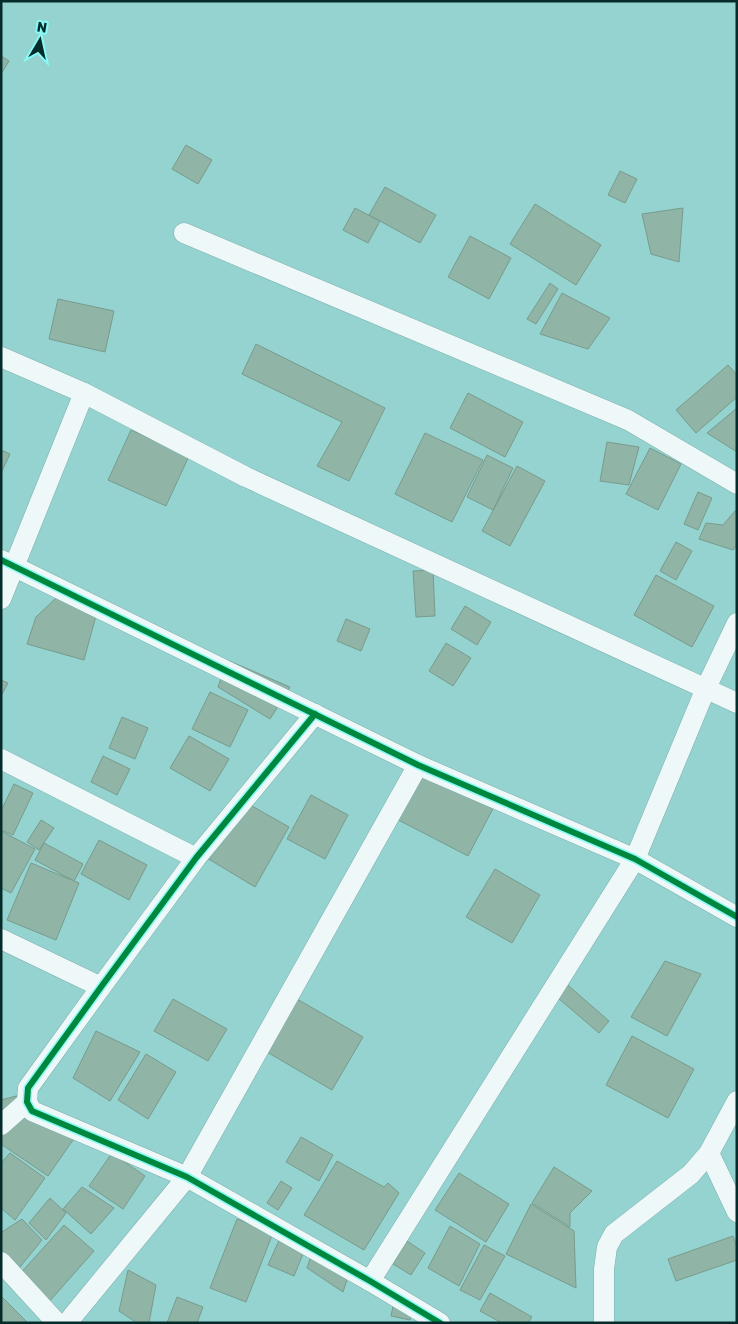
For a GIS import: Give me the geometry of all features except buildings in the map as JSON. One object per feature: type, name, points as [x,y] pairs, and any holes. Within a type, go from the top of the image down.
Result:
[{"type":"street","points":[[184,233],[628,420],[737,484]]},
{"type":"street","points":[[1,357],[84,393],[246,477],[737,703]]},
{"type":"street","points":[[1,599],[8,563],[84,393]]},
{"type":"street","points":[[8,563],[418,765],[635,859],[737,917]]},
{"type":"street","points":[[370,1281],[635,859],[706,688],[737,623]]},
{"type":"street","points":[[315,714],[196,858],[28,1088],[27,1102],[32,1111],[187,1177],[440,1323]]},
{"type":"street","points":[[1,759],[196,858]]},
{"type":"street","points":[[70,1323],[71,1318],[187,1177],[418,765]]},
{"type":"street","points":[[1,939],[101,987]]},
{"type":"street","points":[[604,1323],[606,1247],[614,1234],[691,1174],[709,1154],[737,1101]]},
{"type":"street","points":[[1,1125],[27,1102]]},
{"type":"street","points":[[709,1154],[737,1212]]},
{"type":"street","points":[[1,1262],[57,1323]]},
{"type":"cycle path","points":[[1,560],[418,765],[635,859],[737,917]]},
{"type":"cycle path","points":[[315,714],[196,858],[28,1088],[27,1102],[32,1111],[187,1177],[440,1323]]}]
